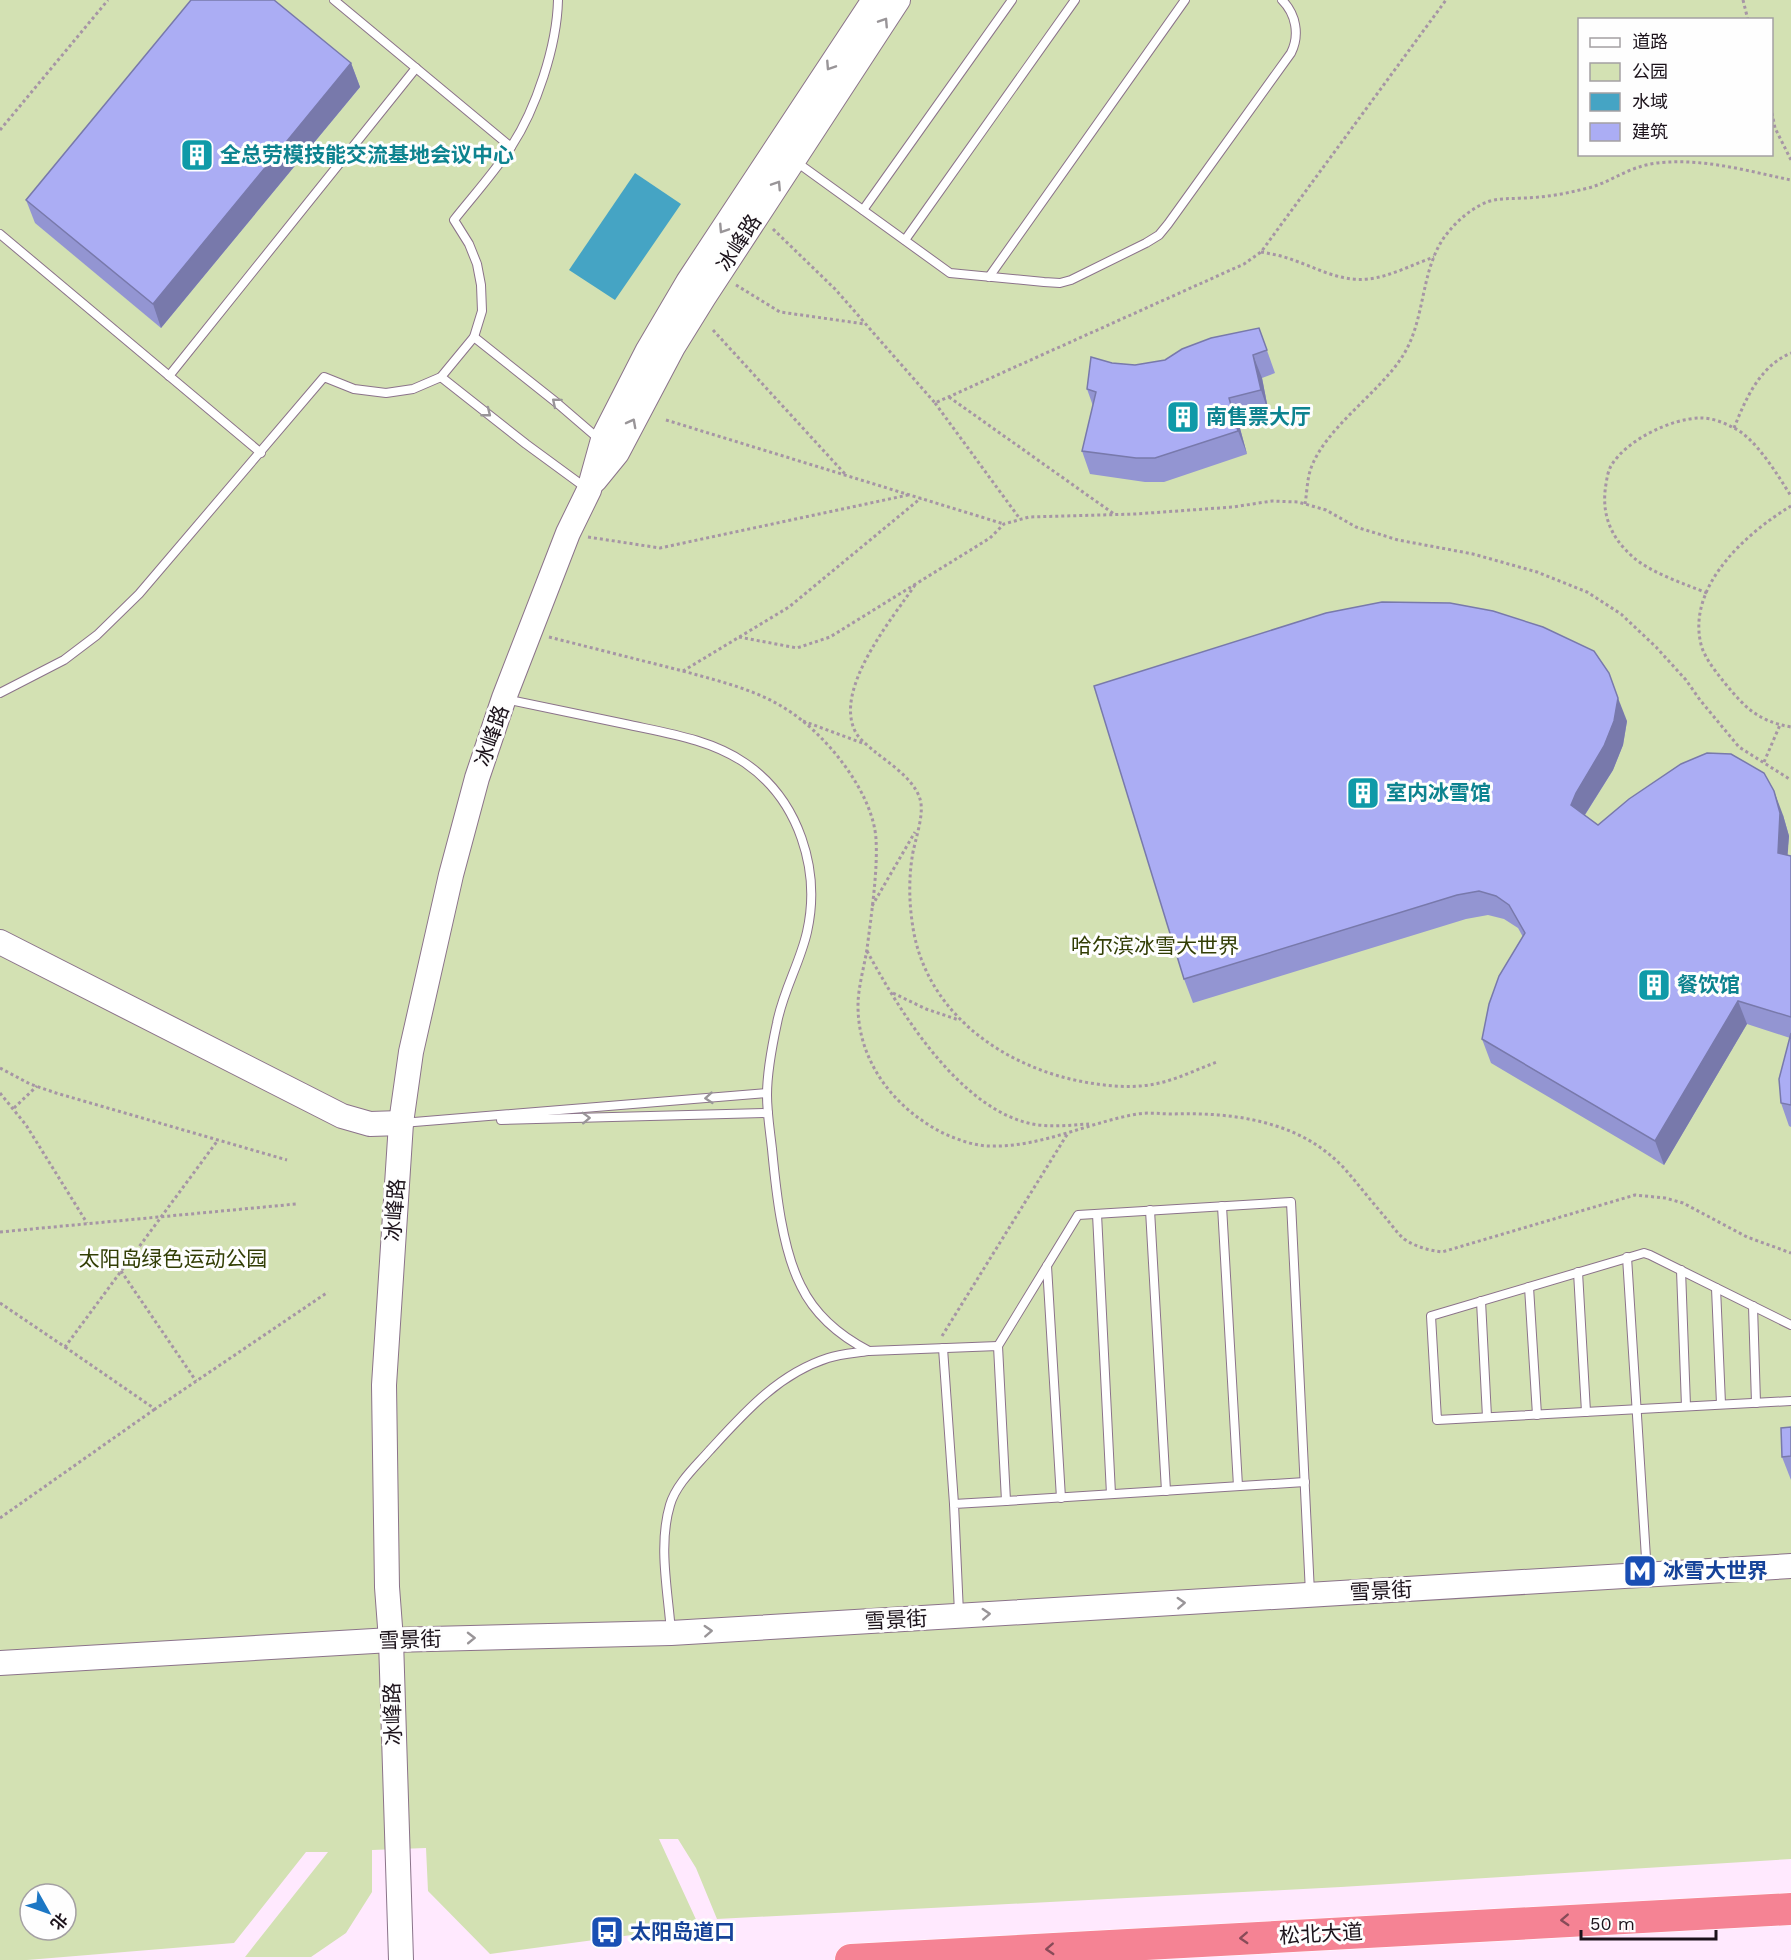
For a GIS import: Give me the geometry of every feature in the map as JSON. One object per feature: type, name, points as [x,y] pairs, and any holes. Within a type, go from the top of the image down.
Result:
[{"type":"highway","name":"松北大道","points":[[851,1960],[1791,1909]]},
{"type":"street","name":"冰峰路","points":[[401,1960],[392,1640],[387,1587],[384,1384],[401,1123],[411,1052],[450,875],[477,778],[504,698],[568,533],[609,447],[648,350],[688,282],[874,0]]},
{"type":"street","name":"冰峰路","points":[[609,447],[793,159],[898,0]]},
{"type":"street","points":[[0,942],[342,1116],[370,1124],[401,1123]]},
{"type":"street","name":"雪景街","points":[[0,1663],[392,1640],[671,1633],[1791,1566]]},
{"type":"lane","points":[[334,0],[511,147]]},
{"type":"lane","points":[[0,693],[64,660],[98,635],[139,594],[324,377],[354,389],[386,393],[413,389],[441,377],[474,336],[482,310],[477,264],[469,244],[454,220],[511,147],[526,120],[546,69],[553,43],[558,0]]},
{"type":"lane","points":[[863,210],[1012,0]]},
{"type":"lane","points":[[905,240],[1075,0]]},
{"type":"lane","points":[[989,277],[1185,0]]},
{"type":"lane","points":[[793,159],[950,273],[1060,283],[1071,280],[1159,235],[1291,53],[1295,45],[1294,20],[1282,0]]},
{"type":"lane","points":[[169,376],[416,68]]},
{"type":"lane","points":[[0,234],[261,453]]},
{"type":"lane","points":[[474,336],[609,447]]},
{"type":"lane","points":[[441,377],[588,490]]},
{"type":"lane","points":[[504,698],[709,744],[757,772],[786,807],[801,836],[806,852],[811,901],[807,934],[781,1004],[767,1093],[779,1210],[801,1287],[820,1315],[840,1334],[868,1351]]},
{"type":"lane","points":[[401,1123],[767,1093]]},
{"type":"lane","points":[[401,1123],[768,1113]]},
{"type":"lane","points":[[1006,1501],[998,1346],[1078,1215],[1291,1202],[1310,1595]]},
{"type":"lane","points":[[1222,1206],[1238,1486]]},
{"type":"lane","points":[[1150,1210],[1166,1491]]},
{"type":"lane","points":[[1097,1214],[1111,1494]]},
{"type":"lane","points":[[1791,1325],[1644,1253],[1431,1316],[1437,1420],[1791,1401]]},
{"type":"lane","points":[[1628,1257],[1647,1575]]},
{"type":"lane","points":[[1047,1266],[1061,1498]]},
{"type":"lane","points":[[1681,1270],[1686,1406]]},
{"type":"lane","points":[[1578,1272],[1586,1412]]},
{"type":"lane","points":[[1529,1287],[1537,1414]]},
{"type":"lane","points":[[1716,1288],[1721,1404]]},
{"type":"lane","points":[[1481,1301],[1487,1417]]},
{"type":"lane","points":[[1753,1306],[1756,1402]]},
{"type":"lane","points":[[671,1633],[665,1548],[668,1513],[677,1491],[741,1416],[785,1378],[830,1357],[868,1351],[998,1346]]},
{"type":"lane","points":[[939,1348],[954,1504],[959,1616]]},
{"type":"lane","points":[[954,1504],[1305,1482]]},
{"type":"path","points":[[0,130],[108,0]]},
{"type":"path","points":[[1743,0],[1748,18]]},
{"type":"path","points":[[1773,118],[1775,128],[1791,160]]},
{"type":"path","points":[[1305,504],[1311,469],[1320,450],[1401,360],[1419,316],[1429,271],[1438,246],[1450,230],[1469,212],[1488,202],[1505,198],[1549,196],[1586,189],[1640,166],[1670,162],[1724,166],[1791,180]]},
{"type":"path","points":[[1261,252],[1284,257],[1327,274],[1354,279],[1380,277],[1434,257]]},
{"type":"path","points":[[734,284],[780,312],[867,324]]},
{"type":"path","points":[[713,330],[847,476]]},
{"type":"path","points":[[1734,428],[1750,392],[1763,374],[1774,363],[1791,353]]},
{"type":"path","points":[[949,397],[1115,515]]},
{"type":"path","points":[[935,403],[1020,519]]},
{"type":"path","points":[[1707,593],[1670,578],[1634,559],[1618,541],[1608,522],[1604,508],[1604,495],[1610,468],[1627,448],[1642,437],[1672,423],[1703,418],[1734,428],[1745,436],[1774,470],[1791,496]]},
{"type":"path","points":[[666,420],[1004,524]]},
{"type":"path","points":[[568,533],[660,548],[910,495]]},
{"type":"path","points":[[683,671],[789,607],[921,498]]},
{"type":"path","points":[[740,637],[797,648],[830,637],[990,538],[1004,524],[1020,519],[1233,507],[1272,501],[1305,504],[1326,510],[1356,527],[1398,540],[1473,555],[1537,572],[1587,592],[1621,614],[1656,647],[1686,680],[1705,707],[1739,747],[1791,780]]},
{"type":"path","points":[[1791,506],[1770,520],[1724,560],[1707,593],[1700,618],[1702,646],[1707,658],[1723,681],[1749,710],[1780,725],[1791,727]]},
{"type":"path","points":[[916,584],[868,654],[856,682],[851,712],[856,733],[866,745],[896,769],[917,792],[921,800],[910,883],[912,924],[922,961],[939,994],[960,1020],[981,1039],[1030,1066],[1060,1077],[1105,1085],[1156,1084],[1217,1062]]},
{"type":"path","points":[[530,633],[683,671],[764,697],[787,709],[801,720],[818,735],[840,761],[866,800],[876,837],[876,861],[867,949],[859,988],[858,1008],[864,1044],[869,1060],[878,1076],[900,1103],[934,1128],[959,1140],[994,1147],[1142,1113],[1195,1113],[1256,1120],[1278,1126],[1317,1144],[1342,1166],[1402,1237],[1428,1250],[1442,1252],[1635,1195],[1665,1198],[1683,1203],[1747,1237],[1791,1253]]},
{"type":"path","points":[[801,720],[866,745]]},
{"type":"path","points":[[1764,762],[1780,725]]},
{"type":"path","points":[[871,907],[918,827]]},
{"type":"path","points":[[867,949],[891,993],[933,1054],[976,1096],[994,1108],[1022,1121],[1038,1125],[1096,1124]]},
{"type":"path","points":[[891,993],[926,1009],[960,1020]]},
{"type":"path","points":[[0,1068],[37,1086],[100,1107],[287,1160]]},
{"type":"path","points":[[14,1108],[37,1086]]},
{"type":"path","points":[[0,1093],[14,1108],[87,1223]]},
{"type":"path","points":[[939,1348],[1068,1131]]},
{"type":"path","points":[[65,1347],[218,1140]]},
{"type":"path","points":[[0,1232],[296,1204]]},
{"type":"path","points":[[121,1271],[196,1381]]},
{"type":"path","points":[[0,1518],[155,1409],[328,1292]]},
{"type":"path","points":[[0,1304],[155,1409]]},
{"type":"green space","points":[[0,0],[1791,0],[1791,1859],[1341,1887],[717,1919],[696,1868],[678,1839],[659,1839],[699,1926],[490,1954],[428,1891],[426,1848],[372,1850],[372,1892],[346,1933],[311,1957],[245,1957],[328,1852],[306,1852],[234,1943],[27,1960],[0,1960]]},
{"type":"water","points":[[635,173],[681,204],[615,300],[569,270]]},
{"type":"building","name":"全总劳模技能交流基地会议中心","points":[[191,0],[274,0],[351,63],[153,304],[26,200]]},
{"type":"building","name":"南售票大厅","points":[[1259,328],[1267,350],[1253,355],[1261,390],[1229,398],[1238,431],[1155,458],[1136,458],[1082,451],[1096,392],[1087,389],[1091,357],[1112,363],[1135,365],[1165,360],[1182,349],[1211,338]]},
{"type":"building","name":"室内冰雪馆","points":[[1382,602],[1450,603],[1493,611],[1543,627],[1594,651],[1609,673],[1618,698],[1614,721],[1604,746],[1571,805],[1598,825],[1629,799],[1681,764],[1707,753],[1731,754],[1764,773],[1774,791],[1780,813],[1778,853],[1791,856],[1791,1017],[1738,1001],[1655,1141],[1482,1039],[1489,1004],[1499,976],[1525,933],[1509,905],[1496,896],[1479,891],[1457,895],[1184,979],[1094,686],[1326,613]]},
{"type":"building","points":[[1791,1033],[1791,1105],[1781,1103],[1779,1079]]},
{"type":"building","points":[[1791,1427],[1791,1456],[1782,1457],[1781,1428]]},
{"type":"place","name":"全总劳模技能交流基地会议中心","points":[[197,155]]},
{"type":"place","name":"南售票大厅","points":[[1183,417]]},
{"type":"place","name":"室内冰雪馆","points":[[1363,793]]},
{"type":"place","name":"餐饮馆","points":[[1654,985]]},
{"type":"place","name":"冰雪大世界","points":[[1640,1571]]},
{"type":"place","name":"太阳岛道口","points":[[607,1932]]},
{"type":"park label","name":"哈尔滨冰雪大世界","points":[[1155,946]]},
{"type":"park label","name":"太阳岛绿色运动公园","points":[[173,1259]]}]
